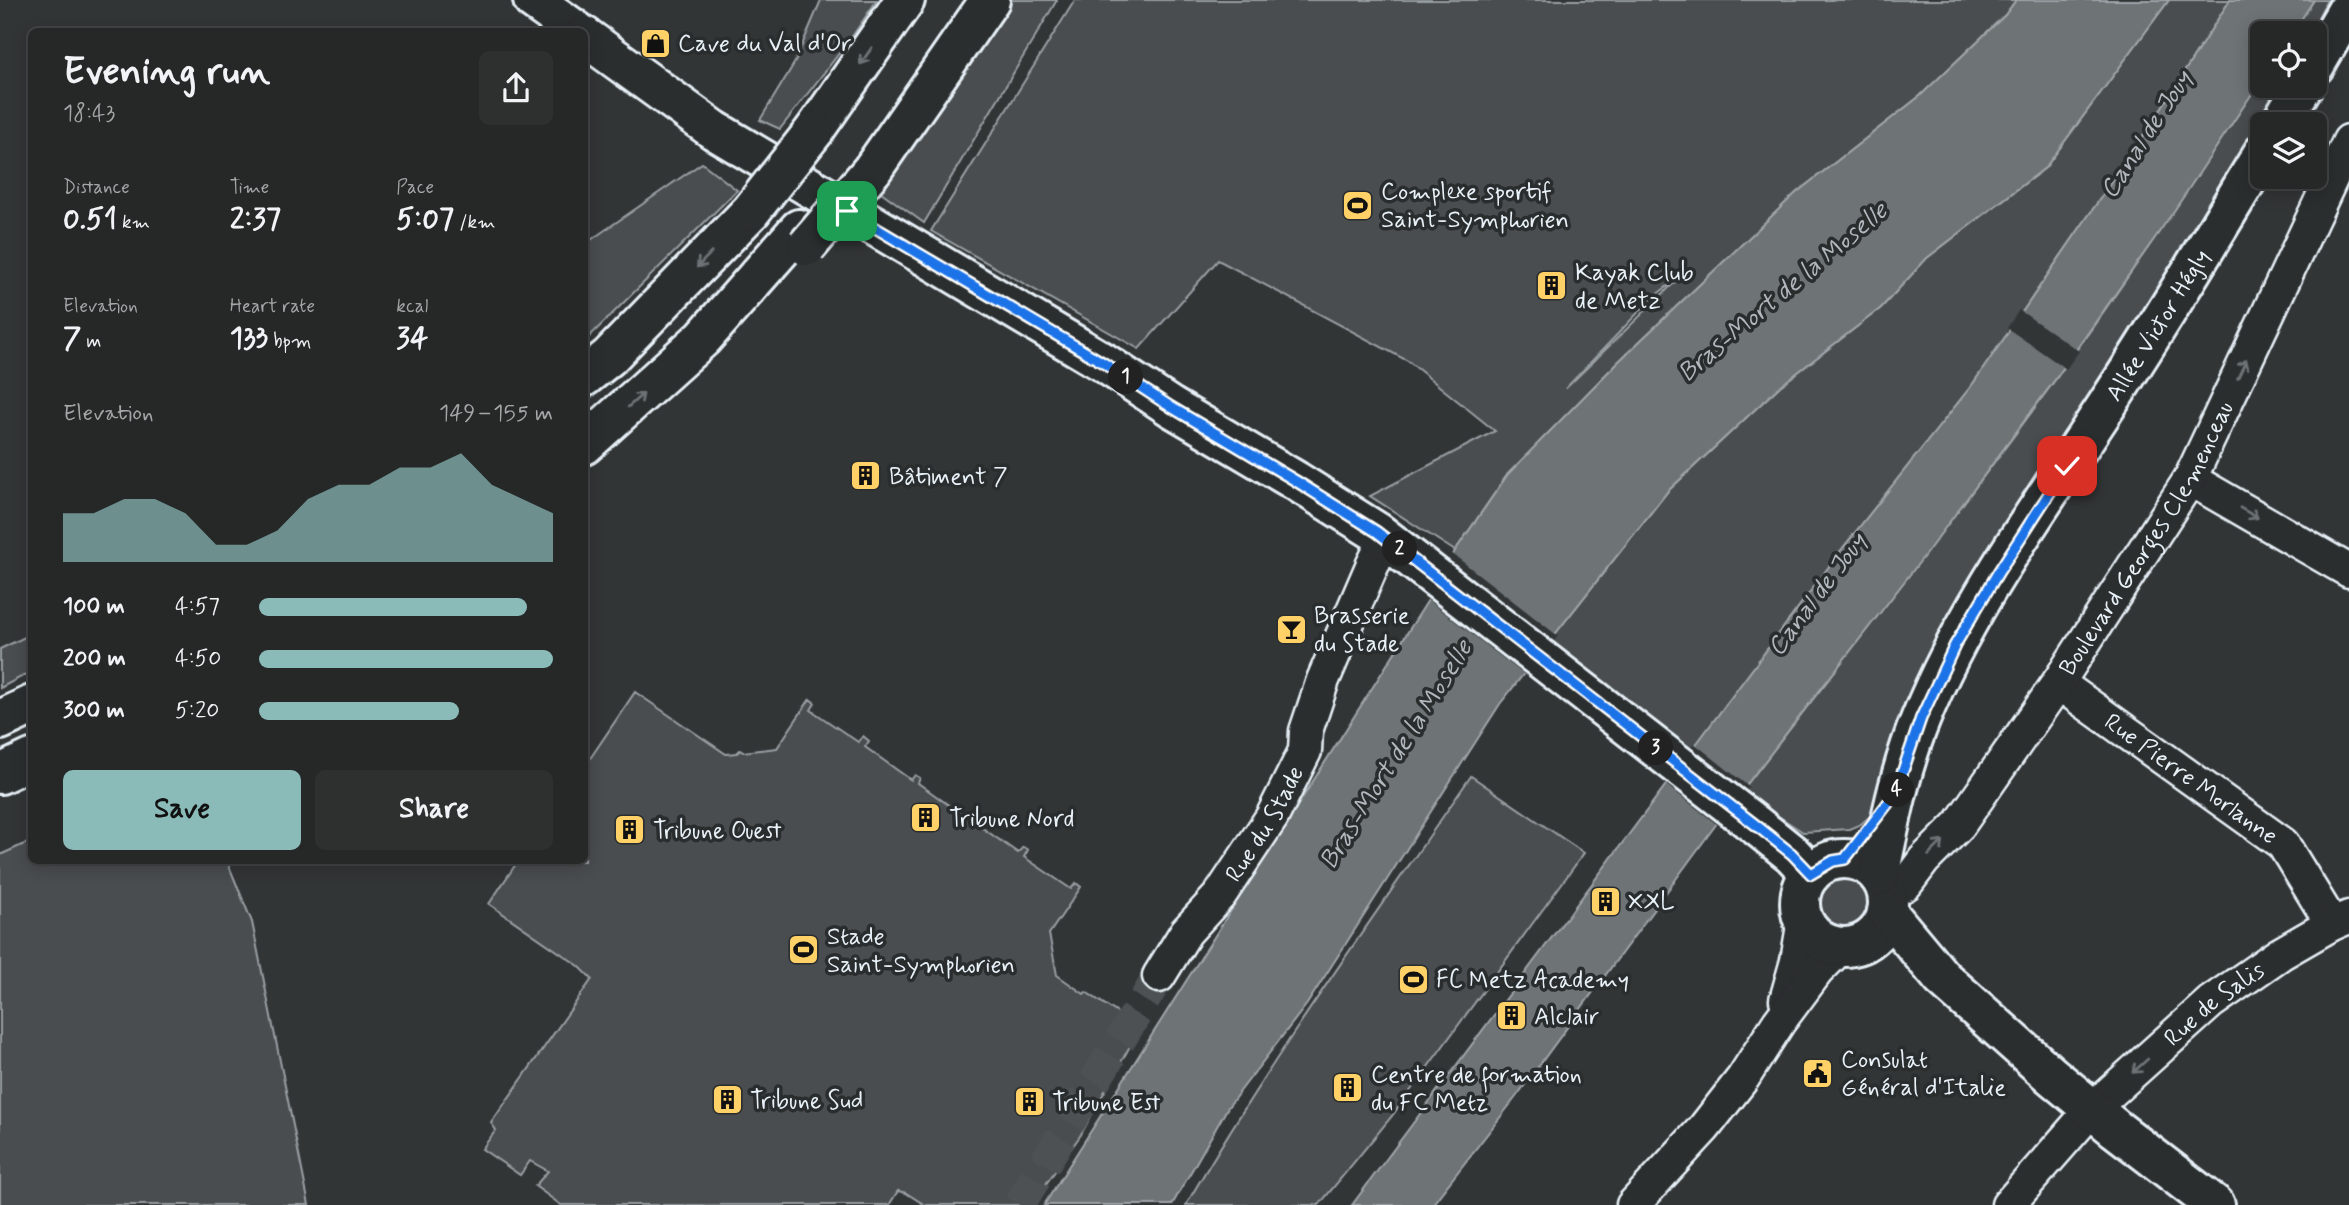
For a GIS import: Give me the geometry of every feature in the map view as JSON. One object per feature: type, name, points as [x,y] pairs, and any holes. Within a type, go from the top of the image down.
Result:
[{"type":"main road","points":[[533,0],[572,28]]},
{"type":"main road","points":[[588,374],[609,357],[751,211],[814,131],[905,0]]},
{"type":"main road","points":[[864,165],[962,0]]},
{"type":"main road","points":[[588,441],[703,338],[733,328],[864,165],[990,0]]},
{"type":"main road","points":[[2327,45],[2349,7]]},
{"type":"main road","points":[[588,39],[714,130],[1102,362],[1171,407],[1296,481],[1397,547],[1792,854],[1828,867],[1858,861],[1870,867],[1872,914],[2092,1109],[2215,1205]]},
{"type":"main road","name":"Allée Victor Hégly","points":[[1872,914],[1895,794],[1921,718],[1955,645],[1999,571],[2187,279],[2250,175]]},
{"type":"main road","points":[[0,720],[28,707]]},
{"type":"main road","points":[[0,774],[28,761]]},
{"type":"main road","name":"Allée Victor Hégly","points":[[1828,867],[1895,794]]},
{"type":"main road","points":[[1828,867],[1801,896],[1804,920],[1811,932],[1822,941],[1872,914]]},
{"type":"street","name":"Boulevard Georges Clemenceau","points":[[1633,1205],[1744,1079],[1779,1021],[1817,971],[1872,914],[1906,884],[1924,860],[1959,825],[2058,683],[2190,479],[2349,141]]},
{"type":"street","points":[[2190,479],[2349,571]]},
{"type":"street","name":"Rue du Stade","points":[[1159,976],[1186,932],[1220,895],[1272,817],[1305,751],[1306,731],[1323,680],[1372,566],[1379,552],[1397,547]]},
{"type":"street","name":"Rue Pierre Morlanne","points":[[2058,683],[2283,844],[2340,920]]},
{"type":"street","name":"Boulevard Georges Clemenceau","points":[[1779,1021],[1797,961],[1804,920]]},
{"type":"street","name":"Rue de Salis","points":[[2008,1205],[2092,1109],[2211,1002],[2280,954],[2340,920]]},
{"type":"shaded area","points":[[821,0],[877,0],[780,129],[760,120],[795,62]]},
{"type":"shaded area","points":[[1004,0],[1057,0],[924,223],[877,189]]},
{"type":"shaded area","name":"Complexe sportif Saint-Symphorien","points":[[1075,0],[2016,0],[2005,15],[1920,96],[1796,193],[1618,362],[1508,474],[1455,551],[1370,496],[1495,431],[1408,361],[1218,260],[1139,349],[931,231]],"holes":[[[1677,280],[1565,389],[1652,298]]]},
{"type":"shaded area","points":[[2169,0],[2230,0],[2148,129],[1972,385],[1842,549],[1691,753],[1548,643],[1668,491],[1780,386],[1881,308],[1927,258],[2045,168]]},
{"type":"shaded area","points":[[2314,0],[2327,0],[2316,21],[2300,21]]},
{"type":"shaded area","points":[[2250,96],[2276,98],[2268,112],[2250,112],[2250,146],[2120,389],[1955,645],[1895,794],[1861,824],[1849,829],[1803,832],[1741,792],[1938,537],[2053,383]]},
{"type":"shaded area","points":[[702,163],[737,190],[588,338],[588,242]]},
{"type":"shaded area","points":[[28,635],[28,674],[0,688],[0,649]]},
{"type":"shaded area","name":"Stade Saint-Symphorien","points":[[635,692],[726,754],[740,750],[743,752],[777,748],[810,699],[815,703],[811,710],[858,742],[863,736],[869,741],[865,747],[911,780],[915,775],[920,778],[918,783],[964,816],[968,812],[974,816],[971,820],[1018,853],[1023,847],[1028,850],[1024,857],[1071,889],[1076,883],[1081,887],[1049,934],[1057,975],[1140,1028],[1080,1136],[1031,1205],[925,1205],[898,1191],[889,1205],[561,1205],[535,1186],[548,1171],[530,1161],[520,1175],[482,1149],[496,1130],[491,1123],[592,979],[579,966],[489,904],[516,864],[588,864],[588,762]]},
{"type":"shaded area","name":"FC Metz Academy","points":[[1471,776],[1584,853],[1392,1116],[1319,1205],[1186,1205],[1288,1041]]},
{"type":"shaded area","points":[[28,842],[28,864],[228,864],[252,922],[309,1205],[0,1205],[0,855]]},
{"type":"shaded area","points":[[1845,878],[1855,880],[1863,886],[1869,894],[1869,914],[1863,922],[1855,928],[1845,930],[1835,928],[1827,922],[1821,914],[1819,904],[1821,894],[1827,886],[1835,880]]},
{"type":"water","name":"Bras-Mort de la Moselle","points":[[2016,0],[2169,0],[2045,168],[1927,258],[1881,308],[1780,386],[1668,491],[1500,704],[1307,1004],[1228,1107],[1172,1205],[1044,1205],[1428,600],[1455,551],[1508,474],[1618,362],[1796,193],[1920,96],[2005,15]]},
{"type":"water","name":"Canal de Jouy","points":[[2230,0],[2314,0],[2300,21],[2250,21],[2250,97],[2174,211],[2054,381],[1925,555],[1723,815],[1516,1097],[1432,1205],[1352,1205],[1842,549],[1972,385],[2148,129]]},
{"type":"pier","points":[[2019,310],[2079,351],[2066,369],[2007,328]]},
{"type":"pier","points":[[1450,552],[1558,636],[1526,676],[1425,598]]},
{"type":"pier","points":[[1694,743],[1749,787],[1719,826],[1664,783]]},
{"type":"tunnel","points":[[1019,1205],[1159,976]]},
{"type":"place","name":"Cave du Val d'Or","points":[[655,43]]},
{"type":"place","name":"Complexe sportif Saint-Symphorien","points":[[1358,205]]},
{"type":"place","name":"Kayak Club de Metz","points":[[1552,286]]},
{"type":"place","name":"Bâtiment 7","points":[[866,476]]},
{"type":"place","name":"Brasserie du Stade","points":[[1291,629]]},
{"type":"place","name":"Tribune Nord","points":[[926,818]]},
{"type":"place","name":"Tribune Ouest","points":[[630,830]]},
{"type":"place","name":"XXL","points":[[1605,901]]},
{"type":"place","name":"Stade Saint-Symphorien","points":[[804,950]]},
{"type":"place","name":"FC Metz Academy","points":[[1413,979]]},
{"type":"place","name":"Alclair","points":[[1511,1016]]},
{"type":"place","name":"Consulat Général d'Italie","points":[[1818,1073]]},
{"type":"place","name":"Centre de formation du FC Metz","points":[[1348,1088]]},
{"type":"place","name":"Tribune Sud","points":[[727,1100]]},
{"type":"place","name":"Tribune Est","points":[[1029,1102]]},
{"type":"route","points":[[847,211],[969,281],[1377,532],[1757,826],[1792,854],[1811,874],[1821,866],[1845,859],[1895,794],[1921,718],[1955,645],[2067,466]]}]
